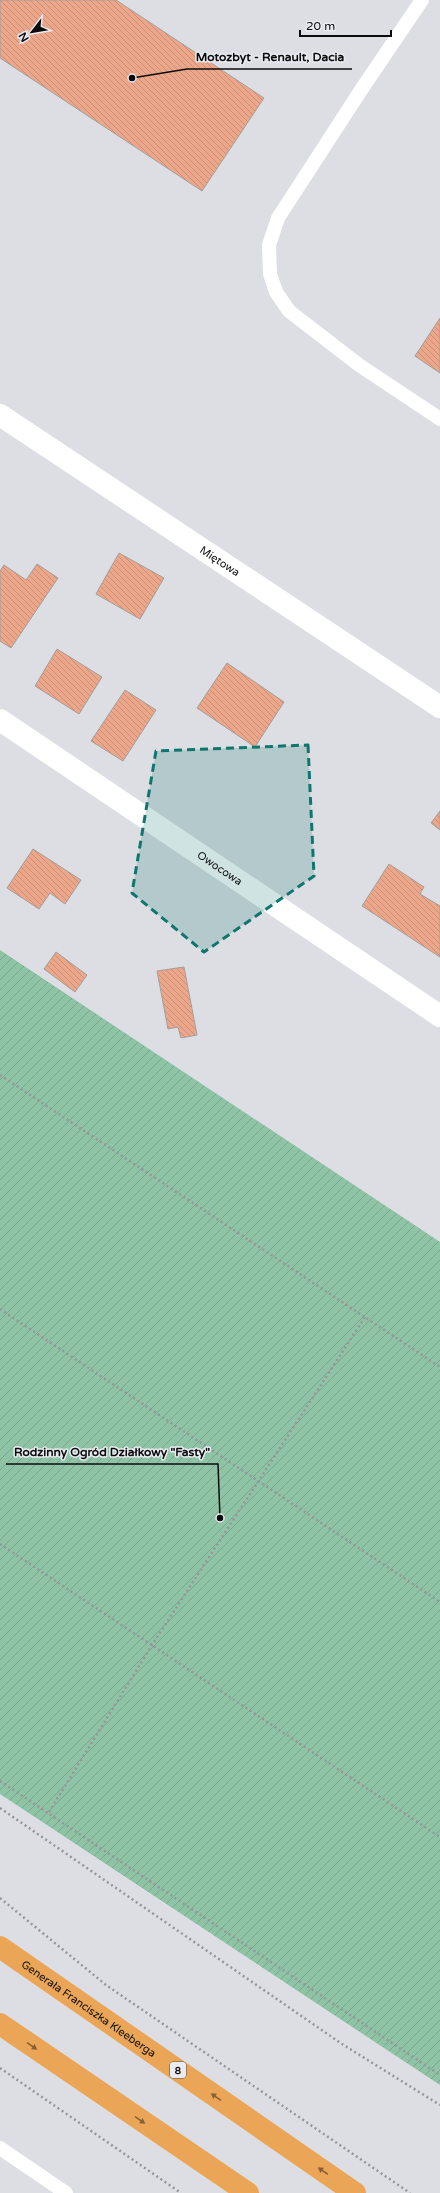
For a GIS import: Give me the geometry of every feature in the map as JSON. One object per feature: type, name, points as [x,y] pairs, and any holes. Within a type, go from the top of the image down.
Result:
[{"type":"highway","name":"Generała Franciszka Kleeberga","points":[[0,1946],[355,2193]]},
{"type":"highway","points":[[0,2024],[248,2193]]},
{"type":"street","name":"Miętowa","points":[[0,415],[440,707]]},
{"type":"street","name":"Owocowa","points":[[0,720],[440,1016]]},
{"type":"lane","points":[[422,0],[358,93],[278,218],[269,245],[270,274],[276,292],[289,311],[359,365],[440,419]]},
{"type":"lane","points":[[1,2152],[66,2193]]},
{"type":"path","points":[[0,1075],[440,1367]]},
{"type":"path","points":[[0,1309],[440,1602]]},
{"type":"path","points":[[49,1812],[152,1645],[365,1317]]},
{"type":"path","points":[[0,1544],[440,1837]]},
{"type":"path","points":[[0,1781],[49,1812],[440,2075]]},
{"type":"path","points":[[0,1808],[342,2044],[440,2105]]},
{"type":"path","points":[[0,1898],[106,1985],[410,2193]]},
{"type":"path","points":[[0,2068],[181,2193]]},
{"type":"highlighted area","points":[[308,745],[314,876],[204,952],[132,893],[156,751]]},
{"type":"green space","points":[[0,950],[440,1242],[440,2085],[0,1794]]},
{"type":"building","points":[[0,0],[116,0],[264,98],[202,191],[0,58]]},
{"type":"building","points":[[440,318],[440,373],[415,356]]},
{"type":"building","points":[[119,553],[164,578],[140,619],[96,594]]},
{"type":"building","points":[[37,564],[58,578],[11,648],[0,641],[0,571],[4,565],[26,580]]},
{"type":"building","points":[[57,649],[102,677],[79,714],[35,686]]},
{"type":"building","points":[[227,663],[284,702],[255,747],[197,708]]},
{"type":"building","points":[[125,690],[156,710],[123,761],[91,741]]},
{"type":"building","points":[[440,811],[440,830],[431,823]]},
{"type":"building","points":[[33,849],[81,880],[65,904],[50,893],[39,909],[7,888]]},
{"type":"building","points":[[389,864],[424,887],[420,894],[440,906],[440,957],[362,906]]},
{"type":"building","points":[[56,952],[87,975],[75,992],[44,969]]},
{"type":"building","points":[[184,967],[197,1035],[181,1038],[178,1027],[168,1029],[157,971]]},
{"type":"place","name":"Motozbyt - Renault, Dacia","points":[[132,78]]},
{"type":"place","name":"Rodzinny Ogród Działkowy \"Fasty\"","points":[[220,1518]]}]
